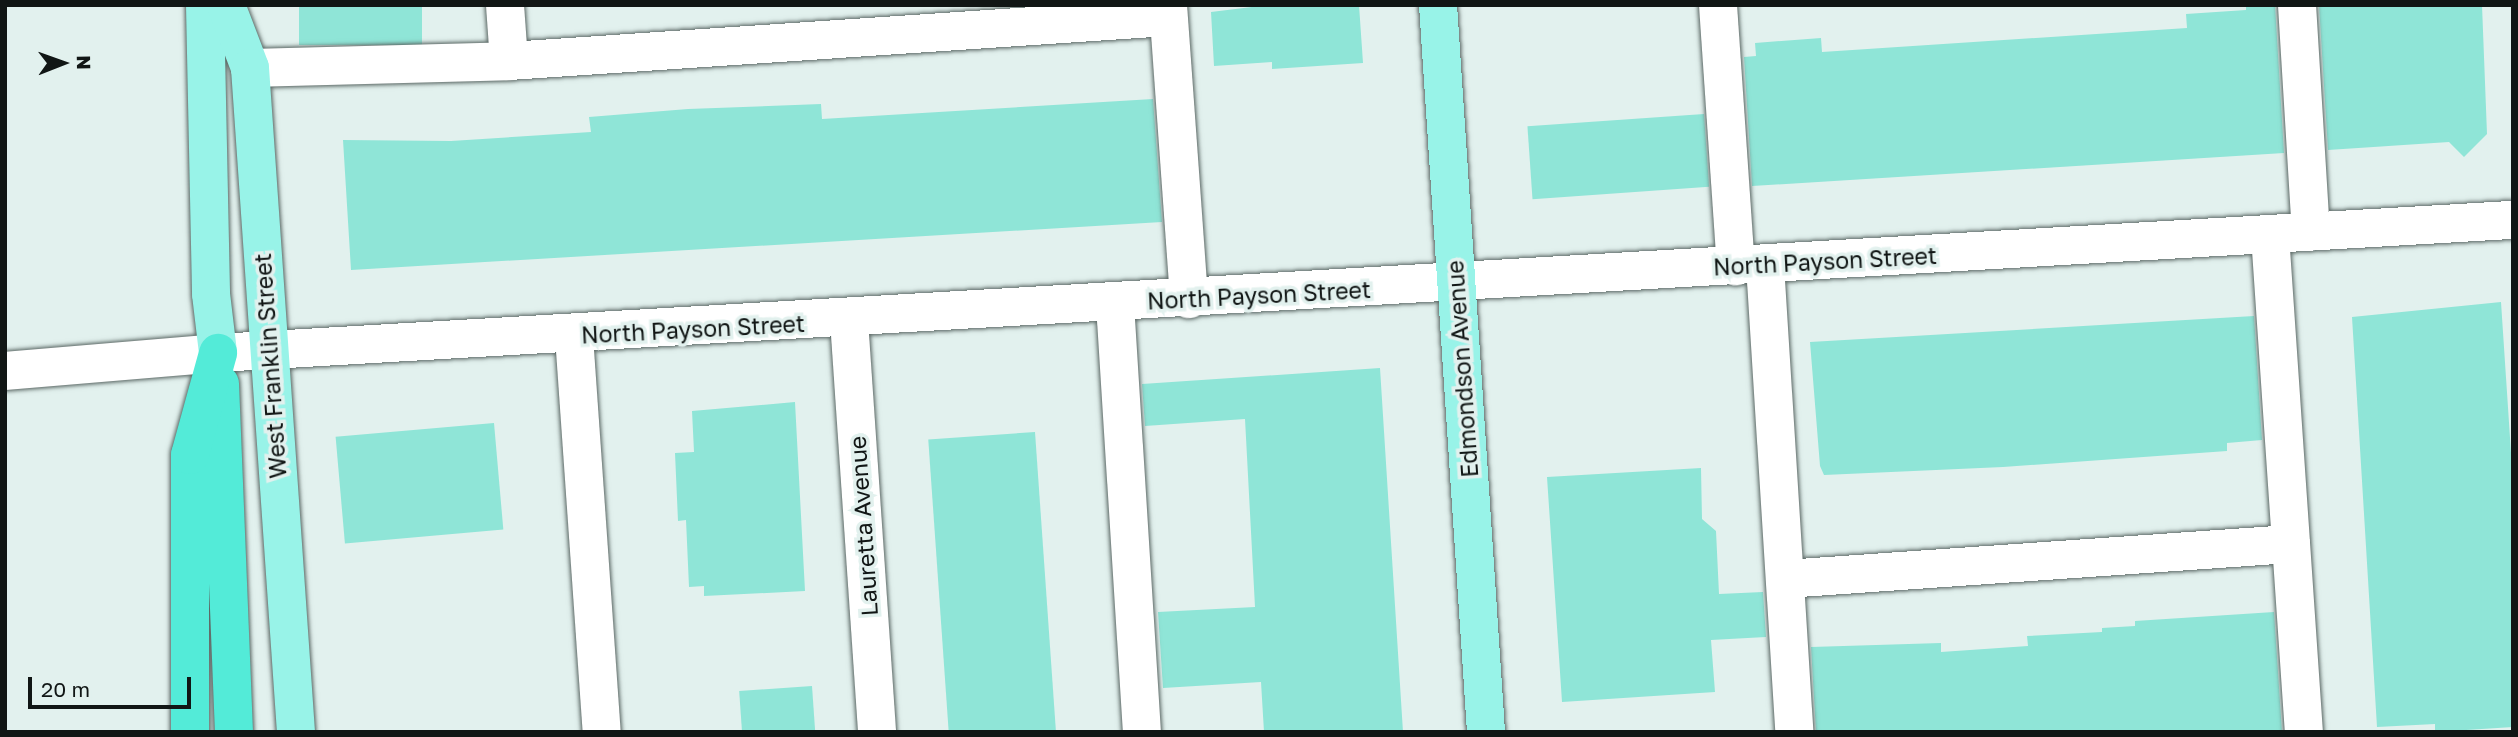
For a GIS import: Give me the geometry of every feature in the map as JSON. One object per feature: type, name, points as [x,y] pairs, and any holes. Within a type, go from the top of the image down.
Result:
[{"type":"highway","points":[[190,732],[190,456],[218,353]]},
{"type":"highway","points":[[218,353],[234,732]]},
{"type":"main road","points":[[205,5],[211,293],[218,353]]},
{"type":"main road","name":"West Franklin Street","points":[[226,5],[250,68],[296,732]]},
{"type":"main road","name":"Edmondson Avenue","points":[[1438,5],[1486,732]]},
{"type":"street","points":[[505,5],[509,61]]},
{"type":"street","points":[[1718,5],[1751,266],[1784,579],[1794,732]]},
{"type":"street","points":[[2297,5],[2311,232]]},
{"type":"street","points":[[250,68],[509,61],[1168,11],[1189,299]]},
{"type":"street","name":"North Payson Street","points":[[5,371],[218,353],[574,336],[2513,220]]},
{"type":"street","points":[[2270,235],[2304,732]]},
{"type":"street","points":[[1115,304],[1142,732]]},
{"type":"street","name":"Lauretta Avenue","points":[[849,320],[877,732]]},
{"type":"street","points":[[574,336],[602,732]]},
{"type":"street","points":[[1784,579],[2291,544]]},
{"type":"building","points":[[299,5],[422,5],[422,45],[299,45]]},
{"type":"building","points":[[1268,5],[1359,5],[1363,63],[1272,69],[1272,62],[1214,66],[1211,12]]},
{"type":"building","points":[[2246,5],[2275,5],[2284,153],[1752,186],[1744,57],[1756,56],[1755,43],[1821,38],[1822,52],[2187,28],[2186,14],[2246,10]]},
{"type":"building","points":[[2319,5],[2482,5],[2487,134],[2464,157],[2449,142],[2328,150]]},
{"type":"building","points":[[1153,99],[1162,222],[351,270],[343,140],[451,141],[591,132],[589,117],[688,109],[821,104],[822,119]]},
{"type":"building","points":[[1704,114],[1709,187],[1533,199],[1527,126]]},
{"type":"building","points":[[2501,302],[2513,483],[2513,727],[2435,732],[2435,724],[2377,727],[2352,317]]},
{"type":"building","points":[[2254,316],[2262,440],[2227,443],[2227,451],[2003,467],[1824,475],[1820,466],[1810,342]]},
{"type":"building","points":[[1380,368],[1403,732],[1264,732],[1261,682],[1163,688],[1158,612],[1255,607],[1245,419],[1145,426],[1142,384]]},
{"type":"building","points":[[795,402],[805,591],[704,596],[704,586],[689,587],[686,520],[678,521],[675,453],[694,452],[692,411]]},
{"type":"building","points":[[494,423],[503,530],[345,543],[336,437]]},
{"type":"building","points":[[1035,432],[1056,732],[949,732],[928,439]]},
{"type":"building","points":[[1701,468],[1702,519],[1716,531],[1719,594],[1763,592],[1766,637],[1711,640],[1715,692],[1562,702],[1547,477]]},
{"type":"building","points":[[2274,612],[2282,732],[1816,732],[1811,647],[1941,643],[1941,652],[2028,646],[2027,636],[2102,632],[2102,628],[2135,626],[2135,621]]},
{"type":"building","points":[[812,686],[815,732],[742,732],[739,691]]}]
